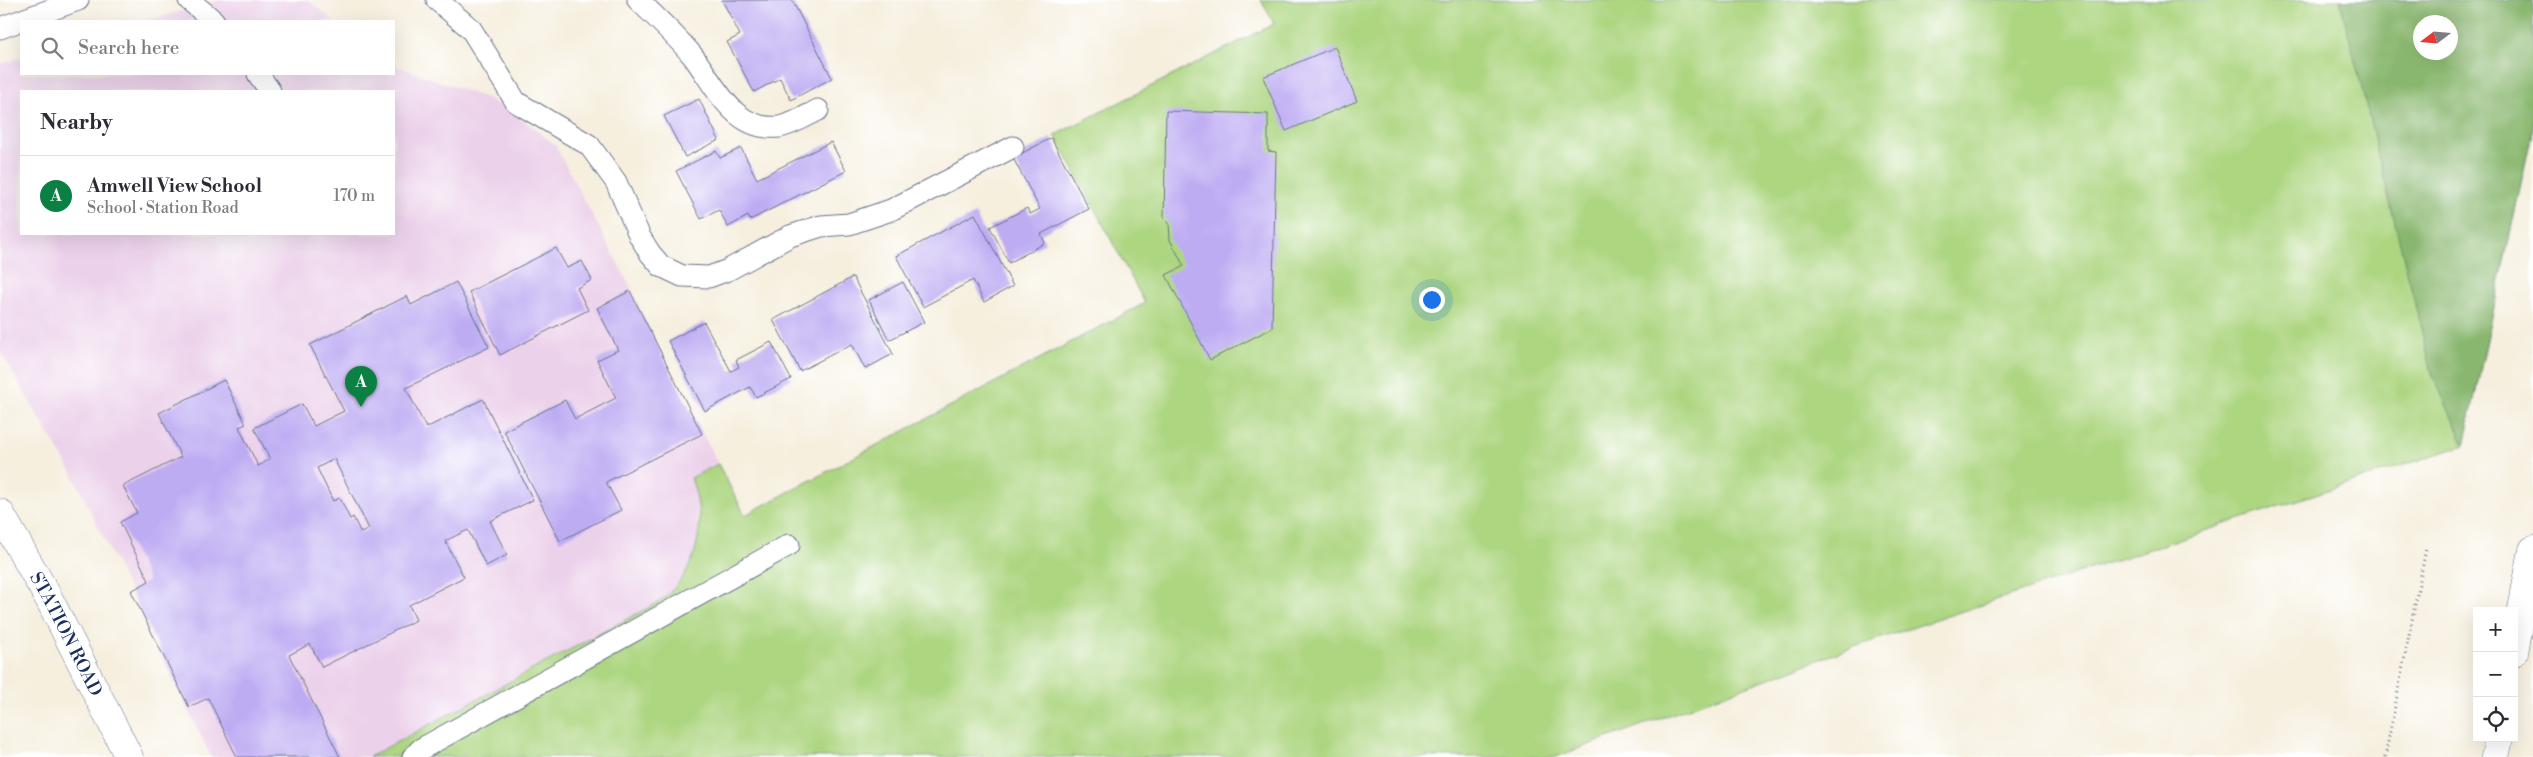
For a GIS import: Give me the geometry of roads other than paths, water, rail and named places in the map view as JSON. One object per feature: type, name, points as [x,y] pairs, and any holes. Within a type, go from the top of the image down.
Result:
[{"type":"main road","name":"STATION ROAD","points":[[0,513],[48,597],[129,757]]},
{"type":"main road","points":[[2518,631],[2533,550]]},
{"type":"main road","points":[[2495,757],[2497,742]]},
{"type":"lane","points":[[22,20],[78,0]]},
{"type":"lane","points":[[188,0],[213,20]]},
{"type":"lane","points":[[437,0],[470,29],[516,102],[589,145],[616,182],[640,237],[650,253],[661,266],[682,276],[709,277],[728,270],[790,236],[821,226],[849,224],[891,210],[1013,147]]},
{"type":"lane","points":[[638,0],[691,55],[717,93],[734,113],[744,120],[778,127],[790,124],[818,110]]},
{"type":"lane","points":[[0,28],[20,21]]},
{"type":"lane","points":[[259,75],[269,90]]},
{"type":"lane","points":[[413,757],[421,748],[789,545]]},
{"type":"place","name":"Amwell View School","points":[[361,407]]}]
